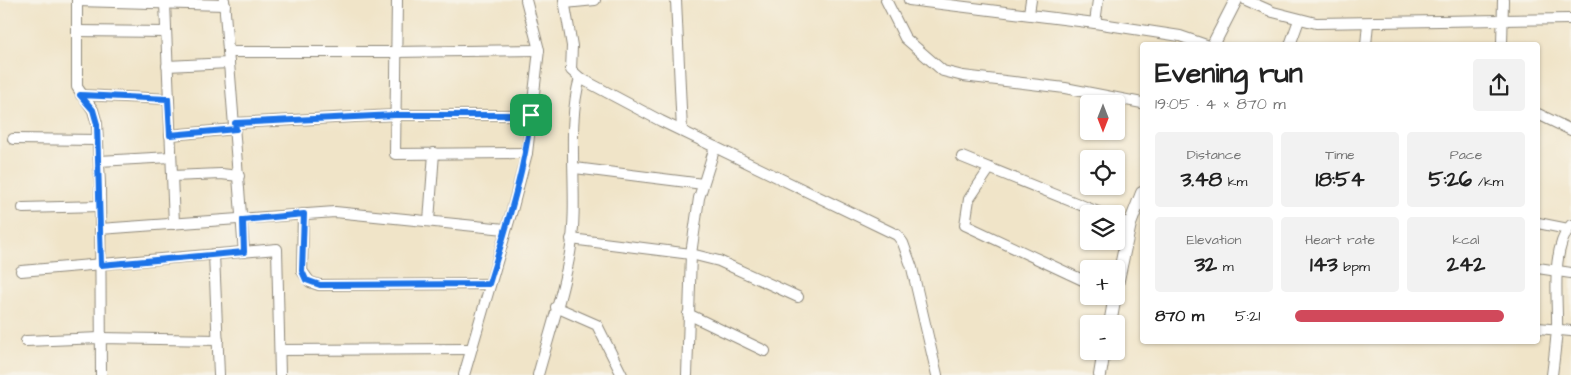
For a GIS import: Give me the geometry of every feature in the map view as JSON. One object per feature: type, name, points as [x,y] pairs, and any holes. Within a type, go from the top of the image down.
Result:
[{"type":"street","points":[[397,0],[395,154],[526,153]]},
{"type":"street","points":[[464,375],[526,153],[539,50],[526,0]]},
{"type":"street","points":[[595,0],[564,2],[572,46],[571,70],[580,78],[682,131],[897,235],[903,243],[912,268],[937,375]]},
{"type":"street","points":[[676,0],[682,131]]},
{"type":"street","points":[[886,0],[905,38],[943,71],[963,76],[1065,88],[1140,103]]},
{"type":"street","points":[[909,0],[965,3],[1180,36],[1197,42]]},
{"type":"street","points":[[1029,13],[1031,0]]},
{"type":"street","points":[[1095,23],[1098,0]]},
{"type":"street","points":[[1215,42],[1236,0]]},
{"type":"street","points":[[1246,0],[1299,20],[1316,23],[1368,24],[1502,19],[1571,19]]},
{"type":"street","points":[[1502,42],[1503,0]]},
{"type":"street","points":[[101,375],[98,140],[93,110],[80,95],[77,87],[77,1],[225,2],[244,252]]},
{"type":"street","points":[[164,3],[174,224]]},
{"type":"street","points":[[1291,42],[1299,20]]},
{"type":"street","points":[[1366,42],[1368,24]]},
{"type":"street","points":[[77,31],[166,32]]},
{"type":"street","points":[[228,52],[539,50]]},
{"type":"street","points":[[167,66],[230,63]]},
{"type":"street","points":[[538,375],[570,252],[575,168],[574,112],[580,78]]},
{"type":"street","points":[[80,95],[168,99]]},
{"type":"street","points":[[170,135],[235,126],[395,115],[531,115]]},
{"type":"street","points":[[1540,115],[1571,130]]},
{"type":"street","points":[[13,140],[98,140]]},
{"type":"street","points":[[686,375],[691,254],[699,198],[715,147]]},
{"type":"street","points":[[429,221],[434,153]]},
{"type":"street","points":[[99,161],[171,158]]},
{"type":"street","points":[[962,158],[1081,205]]},
{"type":"street","points":[[575,168],[703,184]]},
{"type":"street","points":[[990,168],[969,199],[965,225],[1080,279]]},
{"type":"street","points":[[172,176],[221,174],[239,176]]},
{"type":"street","points":[[1123,260],[1132,219],[1140,198]]},
{"type":"street","points":[[23,208],[100,206]]},
{"type":"street","points":[[100,229],[335,212],[505,229]]},
{"type":"street","points":[[304,214],[302,271],[310,282],[320,285],[489,284]]},
{"type":"street","points":[[1125,219],[1132,219]]},
{"type":"street","points":[[1540,223],[1569,227],[1562,245],[1558,273],[1557,330],[1552,375]]},
{"type":"street","points":[[571,239],[691,254],[719,261],[798,297]]},
{"type":"street","points":[[21,271],[277,249],[280,375]]},
{"type":"street","points":[[214,254],[219,375]]},
{"type":"street","points":[[1540,268],[1558,273],[1571,273]]},
{"type":"street","points":[[556,307],[597,325],[622,375]]},
{"type":"street","points":[[688,314],[765,351]]},
{"type":"street","points":[[1540,328],[1571,331]]},
{"type":"street","points":[[26,341],[100,338],[218,340]]},
{"type":"street","points":[[280,350],[471,349]]},
{"type":"street","points":[[1100,375],[1102,360]]},
{"type":"route","points":[[80,95],[168,99],[170,135],[236,129],[235,123],[395,115],[517,113],[531,115],[526,153],[513,207],[489,284],[315,284],[306,280],[302,271],[304,214],[243,220],[244,252],[101,265],[97,124],[93,110],[80,95]]}]
